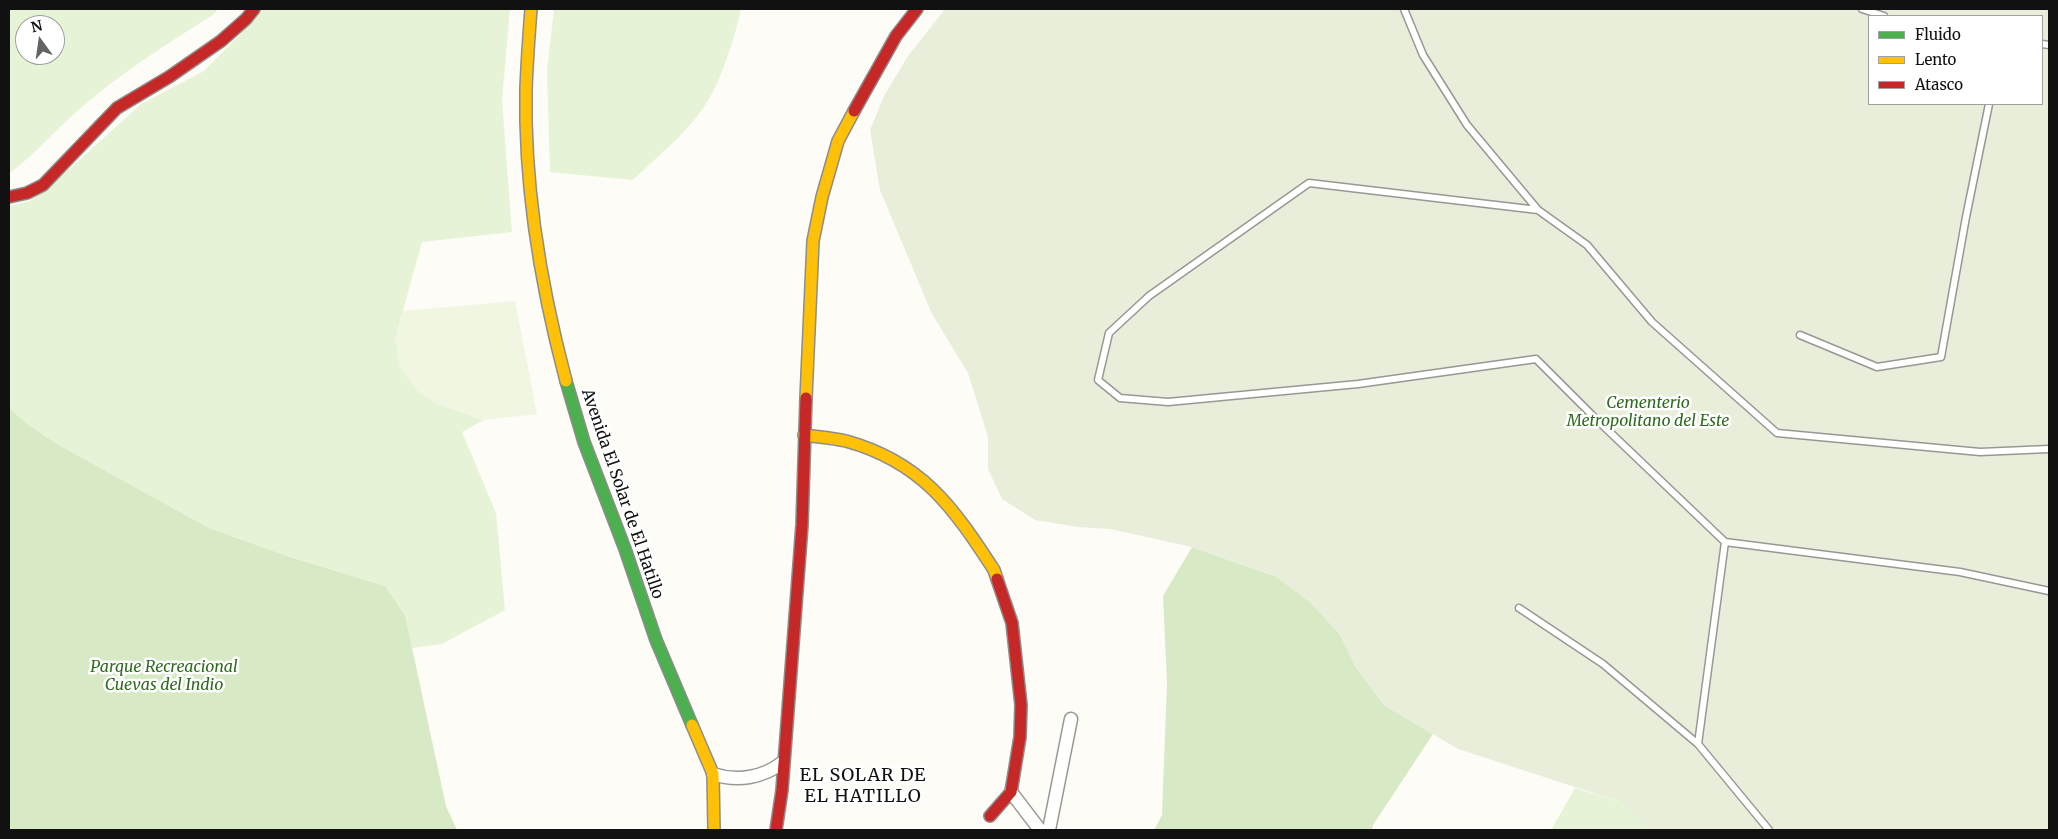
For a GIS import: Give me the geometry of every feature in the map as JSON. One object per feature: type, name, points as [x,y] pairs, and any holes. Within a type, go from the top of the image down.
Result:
[{"type":"street","points":[[9,197],[27,193],[43,185],[117,108],[169,77],[221,42],[254,9]]},
{"type":"street","name":"Avenida El Solar de El Hatillo","points":[[531,9],[527,81],[527,141],[535,231],[550,322],[571,402],[584,442],[656,640],[713,774],[716,808],[714,830]]},
{"type":"street","points":[[776,830],[782,790],[782,762],[802,524],[813,241],[822,197],[838,141],[896,36],[917,9]]},
{"type":"street","points":[[804,434],[845,441],[890,457],[930,485],[962,521],[994,570],[1012,623],[1019,672],[1021,705],[1020,737],[1011,792],[990,816]]},
{"type":"street","points":[[1049,830],[1071,719]]},
{"type":"street","points":[[713,774],[734,779],[757,776],[766,773],[782,762]]},
{"type":"street","points":[[1011,792],[1040,830]]},
{"type":"lane","points":[[1404,9],[1423,55],[1467,125],[1517,187],[1538,210],[1587,245],[1652,322],[1777,433],[1980,452],[2049,450]]},
{"type":"lane","points":[[1862,9],[1881,15]]},
{"type":"lane","points":[[1800,335],[1877,367],[1940,356],[1989,105]]},
{"type":"lane","points":[[1538,210],[1309,183],[1149,296],[1109,333],[1098,380],[1120,398],[1168,402],[1358,384],[1536,359],[1725,542],[1960,572],[2049,591]]},
{"type":"lane","points":[[1698,744],[1725,542]]},
{"type":"lane","points":[[1519,608],[1603,664],[1698,744],[1769,830]]},
{"type":"green space","points":[[9,9],[218,9],[214,14],[146,58],[97,94],[11,172],[9,171]]},
{"type":"green space","points":[[261,9],[510,9],[502,100],[512,232],[422,242],[395,339],[418,391],[438,404],[484,420],[462,432],[496,513],[505,610],[442,644],[412,648],[405,615],[385,586],[290,557],[209,528],[57,444],[26,423],[9,408],[9,206],[30,201],[65,173],[141,104],[204,71],[255,19]]},
{"type":"green space","points":[[554,9],[741,9],[728,55],[709,99],[693,122],[633,180],[550,172],[547,70]]},
{"type":"green space","name":"Cementerio Metropolitano del Este","points":[[945,9],[2049,9],[2049,830],[1649,830],[1621,802],[1458,749],[1384,705],[1355,666],[1340,634],[1310,602],[1277,577],[1192,547],[1110,529],[1078,527],[1035,520],[1002,499],[988,469],[988,437],[968,373],[932,314],[880,190],[870,130],[884,96],[908,56]]},
{"type":"green space","points":[[515,301],[537,414],[484,420],[438,404],[418,391],[400,367],[395,339],[403,311]]},
{"type":"green space","name":"Parque Recreacional Cuevas del Indio","points":[[9,408],[26,423],[57,444],[209,528],[290,557],[385,586],[405,615],[446,806],[457,830],[9,830]]},
{"type":"green space","points":[[1192,547],[1277,577],[1310,602],[1340,634],[1355,666],[1384,705],[1433,734],[1373,825],[1372,830],[1154,830],[1162,815],[1167,683],[1163,596]]},
{"type":"green space","points":[[1575,788],[1621,802],[1649,830],[1551,830]]},
{"type":"traffic: fast","points":[[566,381],[584,442],[625,549],[656,640],[692,725]]},
{"type":"traffic: slow","points":[[531,9],[526,89],[526,126],[531,199],[542,273],[566,381]]},
{"type":"traffic: slow","points":[[806,398],[813,241],[822,197],[838,141],[854,111]]},
{"type":"traffic: slow","points":[[804,435],[846,441],[872,450],[895,461],[915,474],[933,490],[964,526],[994,570],[997,579]]},
{"type":"traffic: slow","points":[[692,725],[713,774],[714,830]]},
{"type":"traffic: jam","points":[[9,197],[27,193],[43,185],[117,108],[169,77],[221,41],[246,19],[254,9]]},
{"type":"traffic: jam","points":[[854,111],[896,36],[917,9]]},
{"type":"traffic: jam","points":[[776,830],[782,790],[802,525],[806,398]]},
{"type":"traffic: jam","points":[[990,816],[1011,792],[1020,737],[1021,705],[1012,623],[997,579]]},
{"type":"district","name":"EL SOLAR DE EL HATILLO","points":[[863,786]]}]
